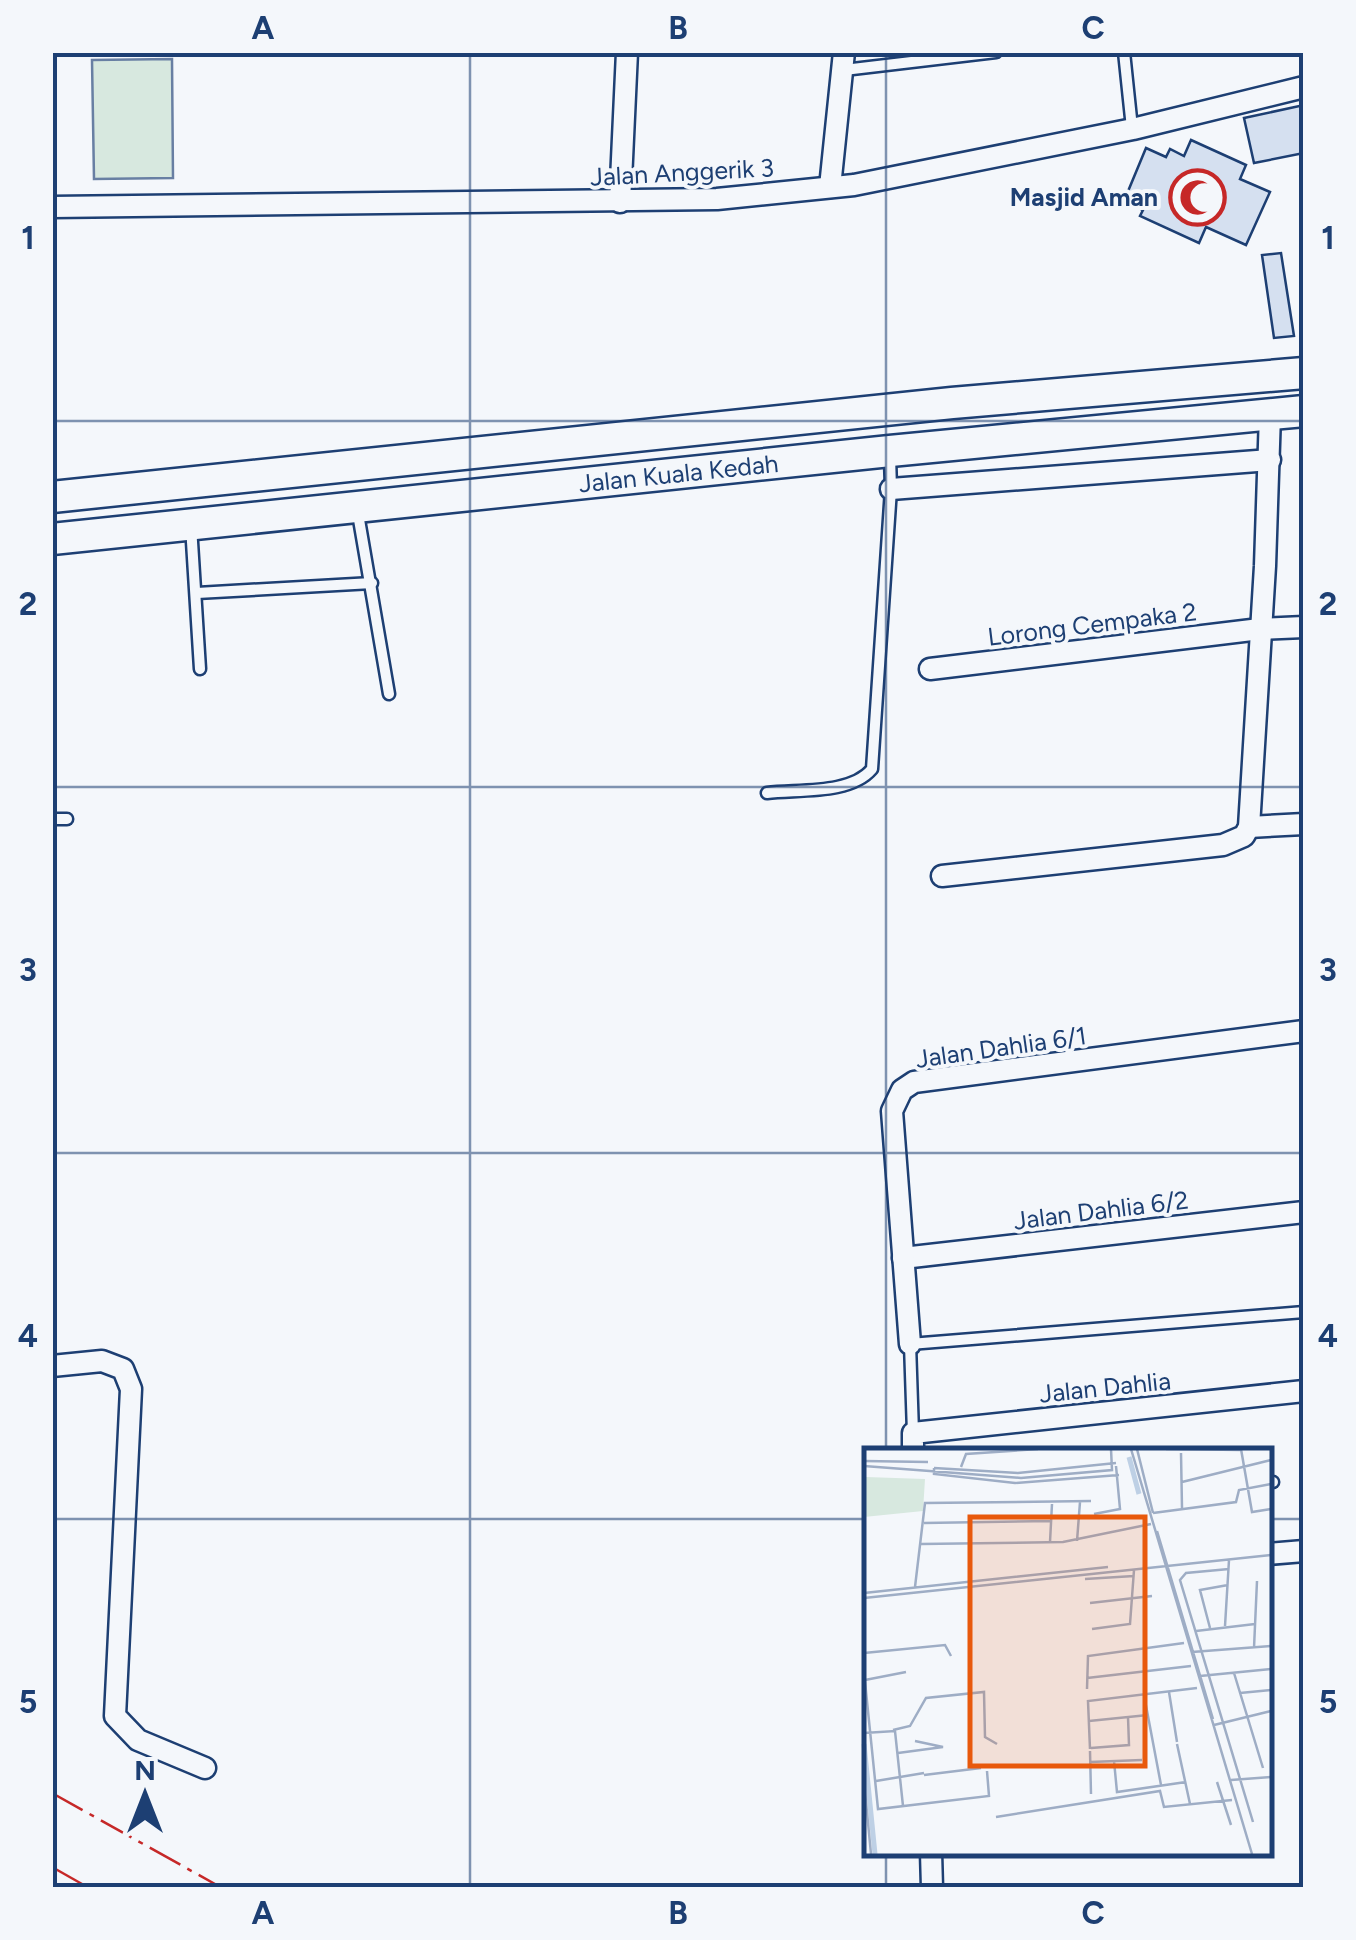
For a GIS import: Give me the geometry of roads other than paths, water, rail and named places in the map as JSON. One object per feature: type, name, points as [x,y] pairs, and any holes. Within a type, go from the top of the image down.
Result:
[{"type":"main road","name":"Jalan Kuala Kedah","points":[[52,497],[952,403],[1304,373]]},
{"type":"main road","points":[[952,403],[956,445]]},
{"type":"main road","name":"Jalan Kuala Kedah","points":[[52,540],[1304,410]]},
{"type":"street","points":[[620,202],[627,52]]},
{"type":"street","points":[[830,188],[844,61]]},
{"type":"street","name":"Jalan Anggerik 3","points":[[52,207],[717,200],[830,188],[1132,129],[1304,86]]},
{"type":"street","points":[[942,876],[1223,846],[1244,836],[1249,827],[1270,414]]},
{"type":"street","points":[[891,489],[1270,460]]},
{"type":"street","name":"Lorong Cempaka 2","points":[[930,669],[1304,627]]},
{"type":"street","points":[[1249,827],[1304,824]]},
{"type":"street","name":"Jalan Dahlia 6/1","points":[[910,1344],[892,1112],[902,1090],[914,1082],[1304,1031]]},
{"type":"street","name":"Jalan Dahlia 6/2","points":[[903,1258],[1304,1212]]},
{"type":"street","points":[[52,1366],[102,1361],[123,1369],[131,1388],[115,1716],[138,1740],[204,1768]]},
{"type":"street","name":"Jalan Dahlia","points":[[913,1441],[1304,1391]]},
{"type":"street","points":[[1271,1554],[1304,1551]]},
{"type":"street","points":[[931,1855],[932,1888]]},
{"type":"lane","points":[[844,61],[996,52]]},
{"type":"lane","points":[[1124,52],[1132,129]]},
{"type":"lane","points":[[767,792],[851,784],[872,770],[891,489],[890,450]]},
{"type":"lane","points":[[357,508],[389,694]]},
{"type":"lane","points":[[191,525],[200,668]]},
{"type":"lane","points":[[197,593],[372,583]]},
{"type":"lane","points":[[52,819],[67,818]]},
{"type":"lane","points":[[913,1441],[910,1344],[1304,1312]]},
{"type":"place","name":"Masjid Aman","points":[[1197,197]]}]
